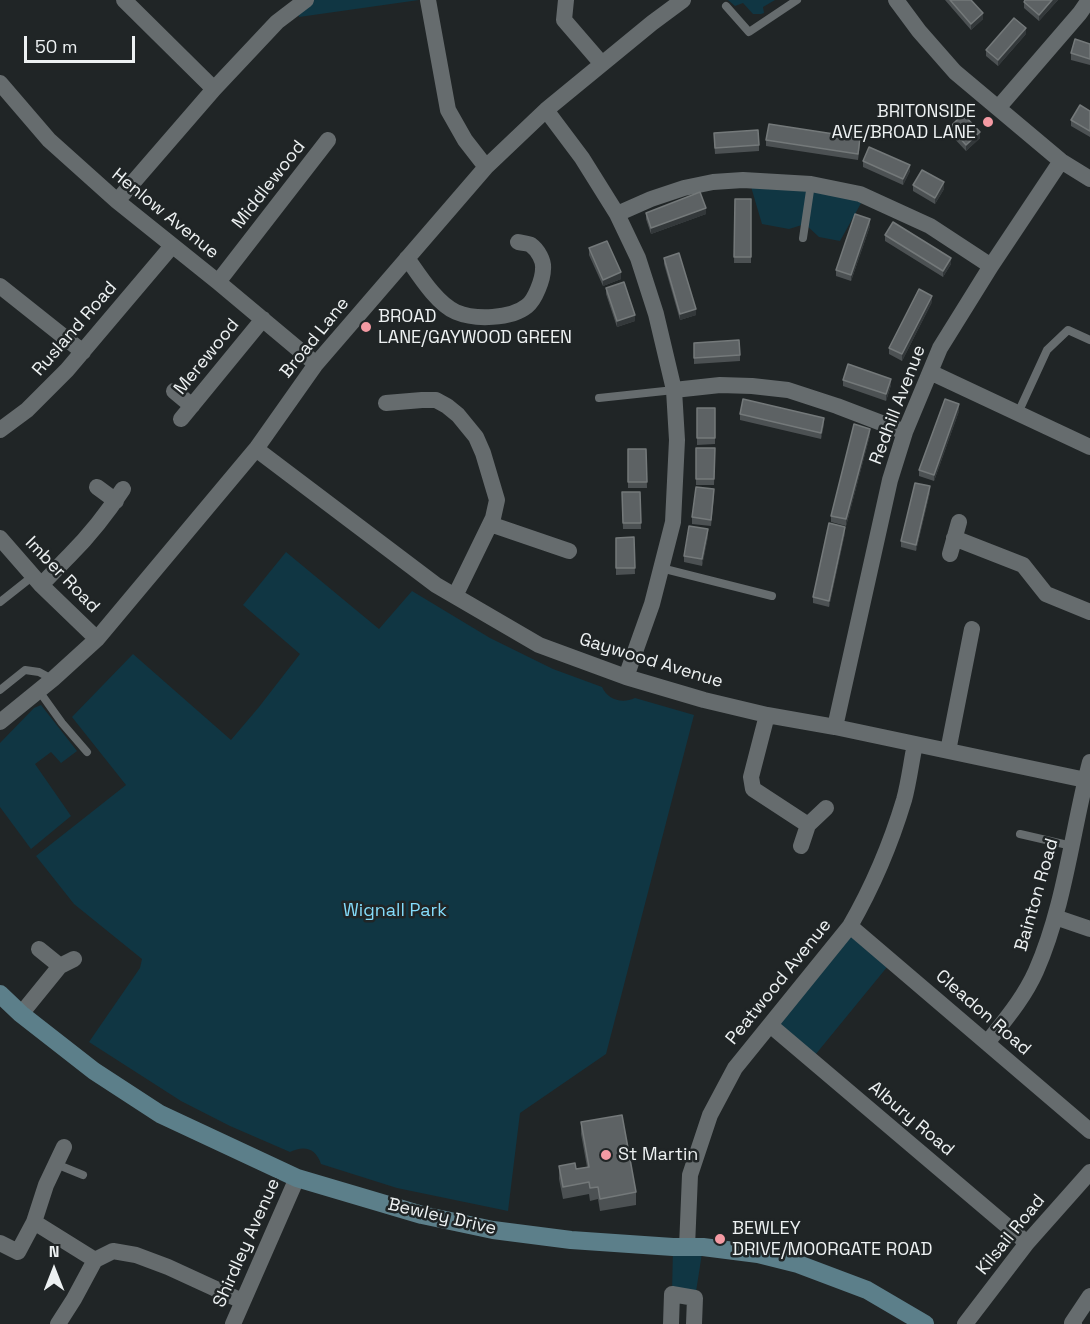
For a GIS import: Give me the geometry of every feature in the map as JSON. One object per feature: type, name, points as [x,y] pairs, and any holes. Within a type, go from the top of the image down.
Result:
[{"type":"street","points":[[124,0],[214,89]]},
{"type":"street","points":[[117,201],[214,89],[277,22],[306,0]]},
{"type":"street","points":[[428,0],[448,110],[465,140],[486,166]]},
{"type":"street","points":[[566,0],[564,20],[602,64]]},
{"type":"street","name":"Broad Lane","points":[[0,722],[39,691],[97,639],[256,449],[316,364],[486,166],[546,110],[683,0]]},
{"type":"street","points":[[896,0],[919,31],[955,72],[1061,161],[1090,179]]},
{"type":"street","points":[[998,108],[1089,0]]},
{"type":"street","name":"Henlow Avenue","points":[[0,82],[49,140],[117,201],[316,364]]},
{"type":"street","points":[[546,110],[582,158],[617,214],[638,258],[656,314],[674,390],[677,440],[673,522],[652,604],[626,677]]},
{"type":"street","name":"Middlewood","points":[[218,282],[328,140]]},
{"type":"street","name":"Redhill Avenue","points":[[835,727],[890,480],[904,432],[940,348],[1061,161]]},
{"type":"street","points":[[617,214],[651,199],[684,188],[713,182],[743,180],[811,184],[860,194],[874,200],[930,226],[991,266]]},
{"type":"street","points":[[407,258],[437,297],[456,312],[479,318],[513,314],[529,305],[538,291],[543,268],[540,255],[530,244],[518,242]]},
{"type":"street","name":"Rusland Road","points":[[0,430],[35,402],[68,370],[172,246]]},
{"type":"street","points":[[0,286],[83,352]]},
{"type":"street","name":"Merewood","points":[[181,419],[263,319]]},
{"type":"street","points":[[930,372],[1090,447]]},
{"type":"street","points":[[674,390],[720,385],[788,390],[904,432]]},
{"type":"street","points":[[174,392],[192,406]]},
{"type":"street","points":[[386,403],[436,400],[447,406],[458,415],[476,437],[486,462],[497,500],[493,518],[455,596]]},
{"type":"street","name":"Gaywood Avenue","points":[[256,449],[435,585],[539,645],[626,677],[704,700],[767,715],[1088,780]]},
{"type":"street","points":[[37,580],[56,571],[107,515],[119,495],[98,487]]},
{"type":"street","points":[[959,522],[952,546],[1023,565],[1046,594],[1090,612]]},
{"type":"street","points":[[490,524],[569,551]]},
{"type":"street","name":"Imber Road","points":[[0,538],[37,580],[97,639]]},
{"type":"street","points":[[948,751],[972,629]]},
{"type":"street","points":[[767,715],[751,777],[753,789],[808,825]]},
{"type":"street","name":"Peatwood Avenue","points":[[687,1247],[690,1175],[710,1115],[735,1068],[850,926],[886,850],[904,798],[915,744]]},
{"type":"street","name":"Bainton Road","points":[[987,1042],[1013,1011],[1036,971],[1055,917],[1088,780],[1090,762]]},
{"type":"street","points":[[801,846],[808,825],[826,808]]},
{"type":"street","points":[[1055,917],[1090,929]]},
{"type":"street","name":"Cleadon Road","points":[[850,926],[1090,1131]]},
{"type":"street","points":[[21,1014],[67,962],[39,949]]},
{"type":"street","name":"Bewley Drive","points":[[0,994],[21,1014],[94,1071],[160,1114],[297,1178],[422,1215],[493,1230],[571,1240],[703,1246],[758,1254],[798,1264],[867,1290],[925,1324]]},
{"type":"street","name":"Albury Road","points":[[770,1024],[1027,1243]]},
{"type":"street","points":[[0,1244],[18,1252],[34,1222],[46,1185],[64,1147]]},
{"type":"street","name":"Kilsail Road","points":[[965,1324],[1027,1243],[1090,1172]]},
{"type":"street","name":"Shirdley Avenue","points":[[233,1324],[297,1178]]},
{"type":"street","points":[[34,1222],[95,1260]]},
{"type":"street","points":[[58,1324],[95,1260],[113,1251],[135,1255],[242,1301]]},
{"type":"street","points":[[671,1324],[672,1294],[695,1298],[694,1324]]},
{"type":"street","points":[[1074,1324],[1072,1323],[1090,1296]]},
{"type":"lane","points":[[726,6],[749,32],[797,0]]},
{"type":"lane","points":[[803,238],[811,184]]},
{"type":"lane","points":[[1018,413],[1047,350],[1068,330],[1090,340]]},
{"type":"lane","points":[[599,398],[674,390]]},
{"type":"lane","points":[[661,568],[772,596]]},
{"type":"lane","points":[[0,602],[37,580]]},
{"type":"lane","points":[[0,690],[25,670],[39,672],[53,679]]},
{"type":"lane","points":[[39,691],[87,752]]},
{"type":"lane","points":[[1020,834],[1072,846]]},
{"type":"lane","points":[[56,1164],[83,1175]]},
{"type":"green space","points":[[295,0],[419,0],[299,17]]},
{"type":"green space","points":[[728,0],[775,0],[763,7],[764,13],[753,14],[743,3],[735,6]]},
{"type":"green space","points":[[749,180],[865,196],[840,241],[819,237],[805,224],[789,229],[762,224]]},
{"type":"green space","name":"Wignall Park","points":[[286,552],[379,629],[412,591],[490,638],[553,669],[602,687],[616,700],[625,701],[635,698],[694,715],[606,1054],[520,1113],[508,1211],[397,1188],[321,1164],[316,1154],[309,1149],[290,1152],[230,1126],[181,1101],[89,1042],[140,968],[142,959],[74,904],[36,856],[126,785],[72,717],[133,654],[231,740],[300,654],[243,605]]},
{"type":"green space","points":[[41,705],[77,751],[61,763],[51,752],[35,764],[71,816],[31,849],[0,807],[0,743],[34,708]]},
{"type":"green space","points":[[850,926],[892,961],[811,1060],[770,1025]]},
{"type":"green space","points":[[673,1247],[703,1247],[695,1298],[672,1294]]},
{"type":"building","points":[[950,0],[971,0],[983,13],[971,24]]},
{"type":"building","points":[[1025,0],[1052,0],[1039,15],[1024,2]]},
{"type":"building","points":[[1014,18],[1026,28],[998,60],[986,50]]},
{"type":"building","points":[[1075,39],[1090,44],[1090,59],[1071,53]]},
{"type":"building","points":[[1080,105],[1090,111],[1090,131],[1071,120]]},
{"type":"building","points":[[963,114],[980,132],[966,145],[950,127]]},
{"type":"building","points":[[769,124],[860,138],[858,154],[766,140]]},
{"type":"building","points":[[758,130],[759,145],[715,148],[714,133]]},
{"type":"building","points":[[869,147],[910,165],[903,179],[863,161]]},
{"type":"building","points":[[922,170],[944,182],[935,198],[913,185]]},
{"type":"building","points":[[700,192],[706,208],[651,228],[646,213]]},
{"type":"building","points":[[735,199],[751,199],[751,257],[734,257]]},
{"type":"building","points":[[855,214],[870,219],[851,275],[836,270]]},
{"type":"building","points":[[893,222],[951,258],[943,271],[885,235]]},
{"type":"building","points":[[607,241],[621,272],[603,280],[589,248]]},
{"type":"building","points":[[679,253],[696,309],[680,314],[664,258]]},
{"type":"building","points":[[624,282],[635,315],[617,321],[606,288]]},
{"type":"building","points":[[919,289],[932,296],[902,354],[889,348]]},
{"type":"building","points":[[739,340],[740,355],[694,358],[694,343]]},
{"type":"building","points":[[848,364],[891,379],[886,394],[843,380]]},
{"type":"building","points":[[743,399],[824,418],[821,433],[740,414]]},
{"type":"building","points":[[945,399],[959,404],[934,475],[919,470]]},
{"type":"building","points":[[697,408],[715,408],[715,438],[697,438]]},
{"type":"building","points":[[854,424],[870,429],[846,519],[831,516]]},
{"type":"building","points":[[696,448],[715,448],[714,479],[696,479]]},
{"type":"building","points":[[628,449],[646,449],[647,482],[628,482]]},
{"type":"building","points":[[915,483],[930,486],[916,545],[901,541]]},
{"type":"building","points":[[696,487],[714,489],[711,520],[692,517]]},
{"type":"building","points":[[622,492],[640,492],[641,523],[623,523]]},
{"type":"building","points":[[829,523],[845,527],[829,601],[813,597]]},
{"type":"building","points":[[689,526],[708,529],[702,559],[684,556]]},
{"type":"building","points":[[634,537],[635,568],[616,568],[616,538]]},
{"type":"building","name":"St Martin","points":[[622,1115],[636,1192],[600,1199],[598,1187],[590,1188],[589,1182],[563,1187],[559,1166],[575,1163],[576,1169],[589,1167],[581,1122]]},
{"type":"place","name":"BRITONSIDE AVE/BROAD LANE","points":[[988,122]]},
{"type":"place","name":"BROAD LANE/GAYWOOD GREEN","points":[[366,327]]},
{"type":"place","name":"St Martin","points":[[606,1155]]},
{"type":"place","name":"BEWLEY DRIVE/MOORGATE ROAD","points":[[720,1239]]}]
